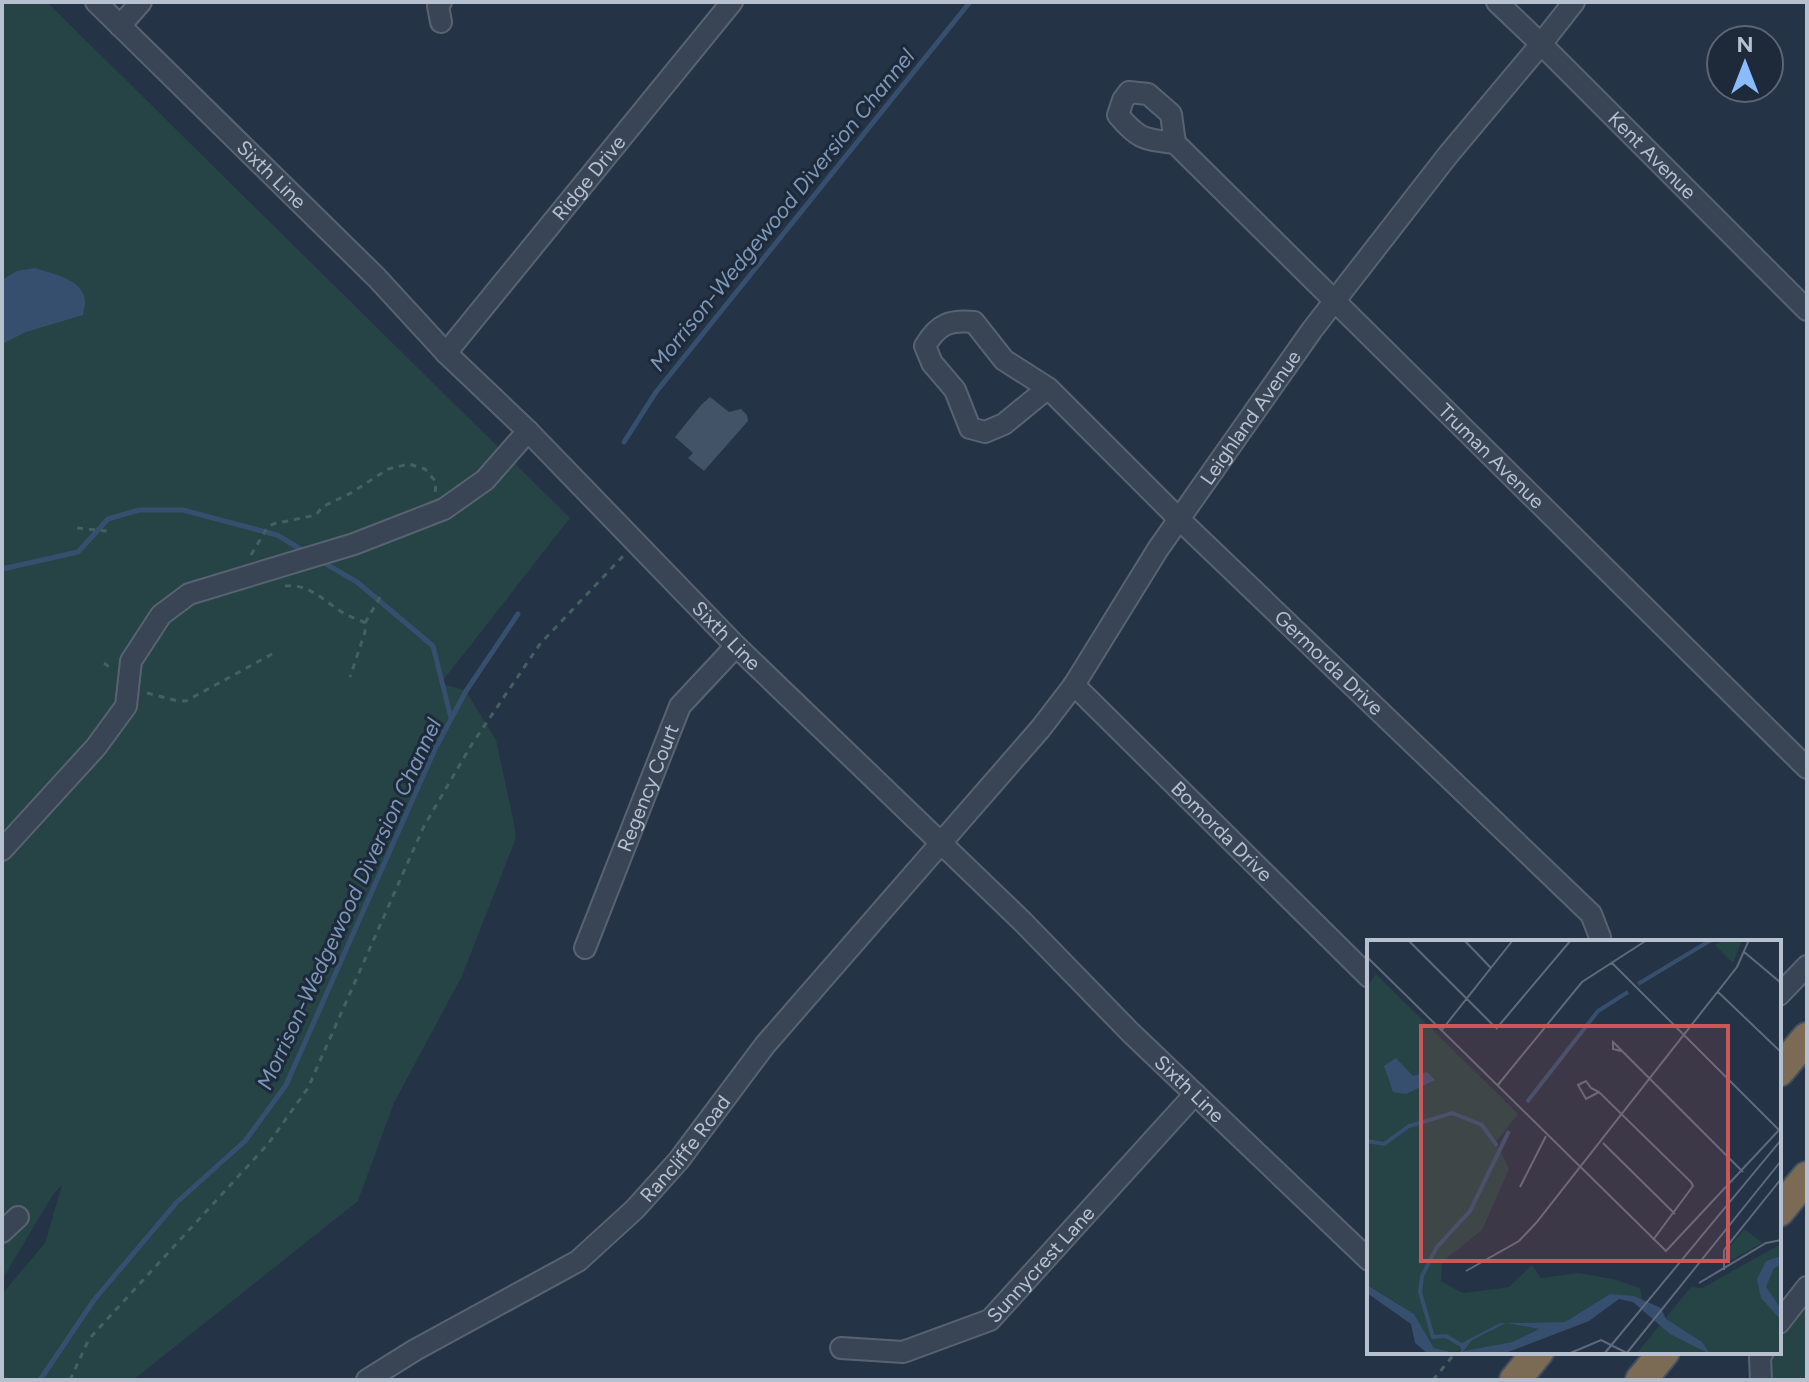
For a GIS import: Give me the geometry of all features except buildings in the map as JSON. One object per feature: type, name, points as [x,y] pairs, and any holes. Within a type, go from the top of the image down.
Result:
[{"type":"highway","points":[[1781,1069],[1807,1038]]},
{"type":"highway","points":[[1781,1209],[1807,1177]]},
{"type":"highway","points":[[1515,1380],[1536,1354]]},
{"type":"highway","points":[[1641,1380],[1662,1354]]},
{"type":"street","name":"Sixth Line","points":[[96,2],[377,278],[446,353],[528,431],[736,646],[1023,922],[1130,1032],[1367,1255]]},
{"type":"street","points":[[120,26],[141,2]]},
{"type":"street","name":"Ridge Drive","points":[[446,353],[732,2]]},
{"type":"street","name":"Kent Avenue","points":[[1497,2],[1807,310]]},
{"type":"street","name":"Leighland Avenue","points":[[941,843],[1041,728],[1074,685],[1158,549],[1312,330],[1448,155],[1574,2]]},
{"type":"street","name":"Truman Avenue","points":[[1175,143],[1807,768]]},
{"type":"street","name":"Germorda Drive","points":[[1048,388],[1004,424],[985,432],[970,428],[955,390],[932,363],[925,346],[934,331],[955,320],[974,322],[1004,360],[1048,388],[1180,520],[1591,914],[1599,940]]},
{"type":"street","points":[[2,850],[96,747],[126,706],[131,661],[161,615],[189,594],[354,544],[444,509],[485,480],[528,431]]},
{"type":"street","name":"Regency Court","points":[[585,948],[680,706],[736,646]]},
{"type":"street","name":"Bomorda Drive","points":[[1074,685],[1367,975]]},
{"type":"street","name":"Rancliffe Road","points":[[367,1380],[415,1350],[578,1261],[635,1209],[679,1160],[765,1045],[941,843]]},
{"type":"street","points":[[1781,993],[1807,966]]},
{"type":"street","name":"Sunnycrest Lane","points":[[841,1348],[903,1352],[990,1320],[1195,1094]]},
{"type":"street","points":[[2,1232],[18,1217]]},
{"type":"street","points":[[1781,1320],[1807,1287]]},
{"type":"street","points":[[1761,1380],[1762,1354]]},
{"type":"path","points":[[220,585],[253,553],[267,528],[316,515],[322,507],[388,469],[409,464],[425,469],[436,482],[432,514]]},
{"type":"path","points":[[77,528],[107,531]]},
{"type":"path","points":[[70,1380],[89,1339],[268,1144],[308,1088],[424,826],[472,744],[540,644],[636,543]]},
{"type":"path","points":[[282,586],[296,584],[310,590],[347,616],[365,623]]},
{"type":"path","points":[[350,677],[365,632],[365,623],[383,592]]},
{"type":"path","points":[[104,663],[118,673],[128,688],[186,701],[274,653]]},
{"type":"path","points":[[1433,1380],[1454,1354]]},
{"type":"green space","points":[[2,2],[47,2],[570,518],[441,683],[466,691],[496,740],[516,838],[462,976],[394,1103],[358,1201],[133,1380],[2,1380],[2,1294],[45,1243],[62,1185],[52,1196],[2,1280]]},
{"type":"green space","points":[[1807,1306],[1807,1380],[1766,1380],[1771,1354],[1781,1354],[1781,1336]]},
{"type":"water","points":[[35,268],[66,278],[79,287],[85,302],[83,315],[26,332],[2,344],[2,280],[17,271]]},
{"type":"waterway","name":"Morrison-Wedgewood Diversion Channel","points":[[624,442],[656,392],[970,2]]},
{"type":"waterway","points":[[2,569],[78,552],[108,519],[139,510],[183,510],[277,535],[307,553]]},
{"type":"waterway","points":[[319,560],[357,582],[433,646],[451,718]]},
{"type":"waterway","name":"Morrison-Wedgewood Diversion Channel","points":[[40,1380],[94,1300],[177,1202],[245,1141],[286,1085],[435,749],[466,691],[518,614]]}]
